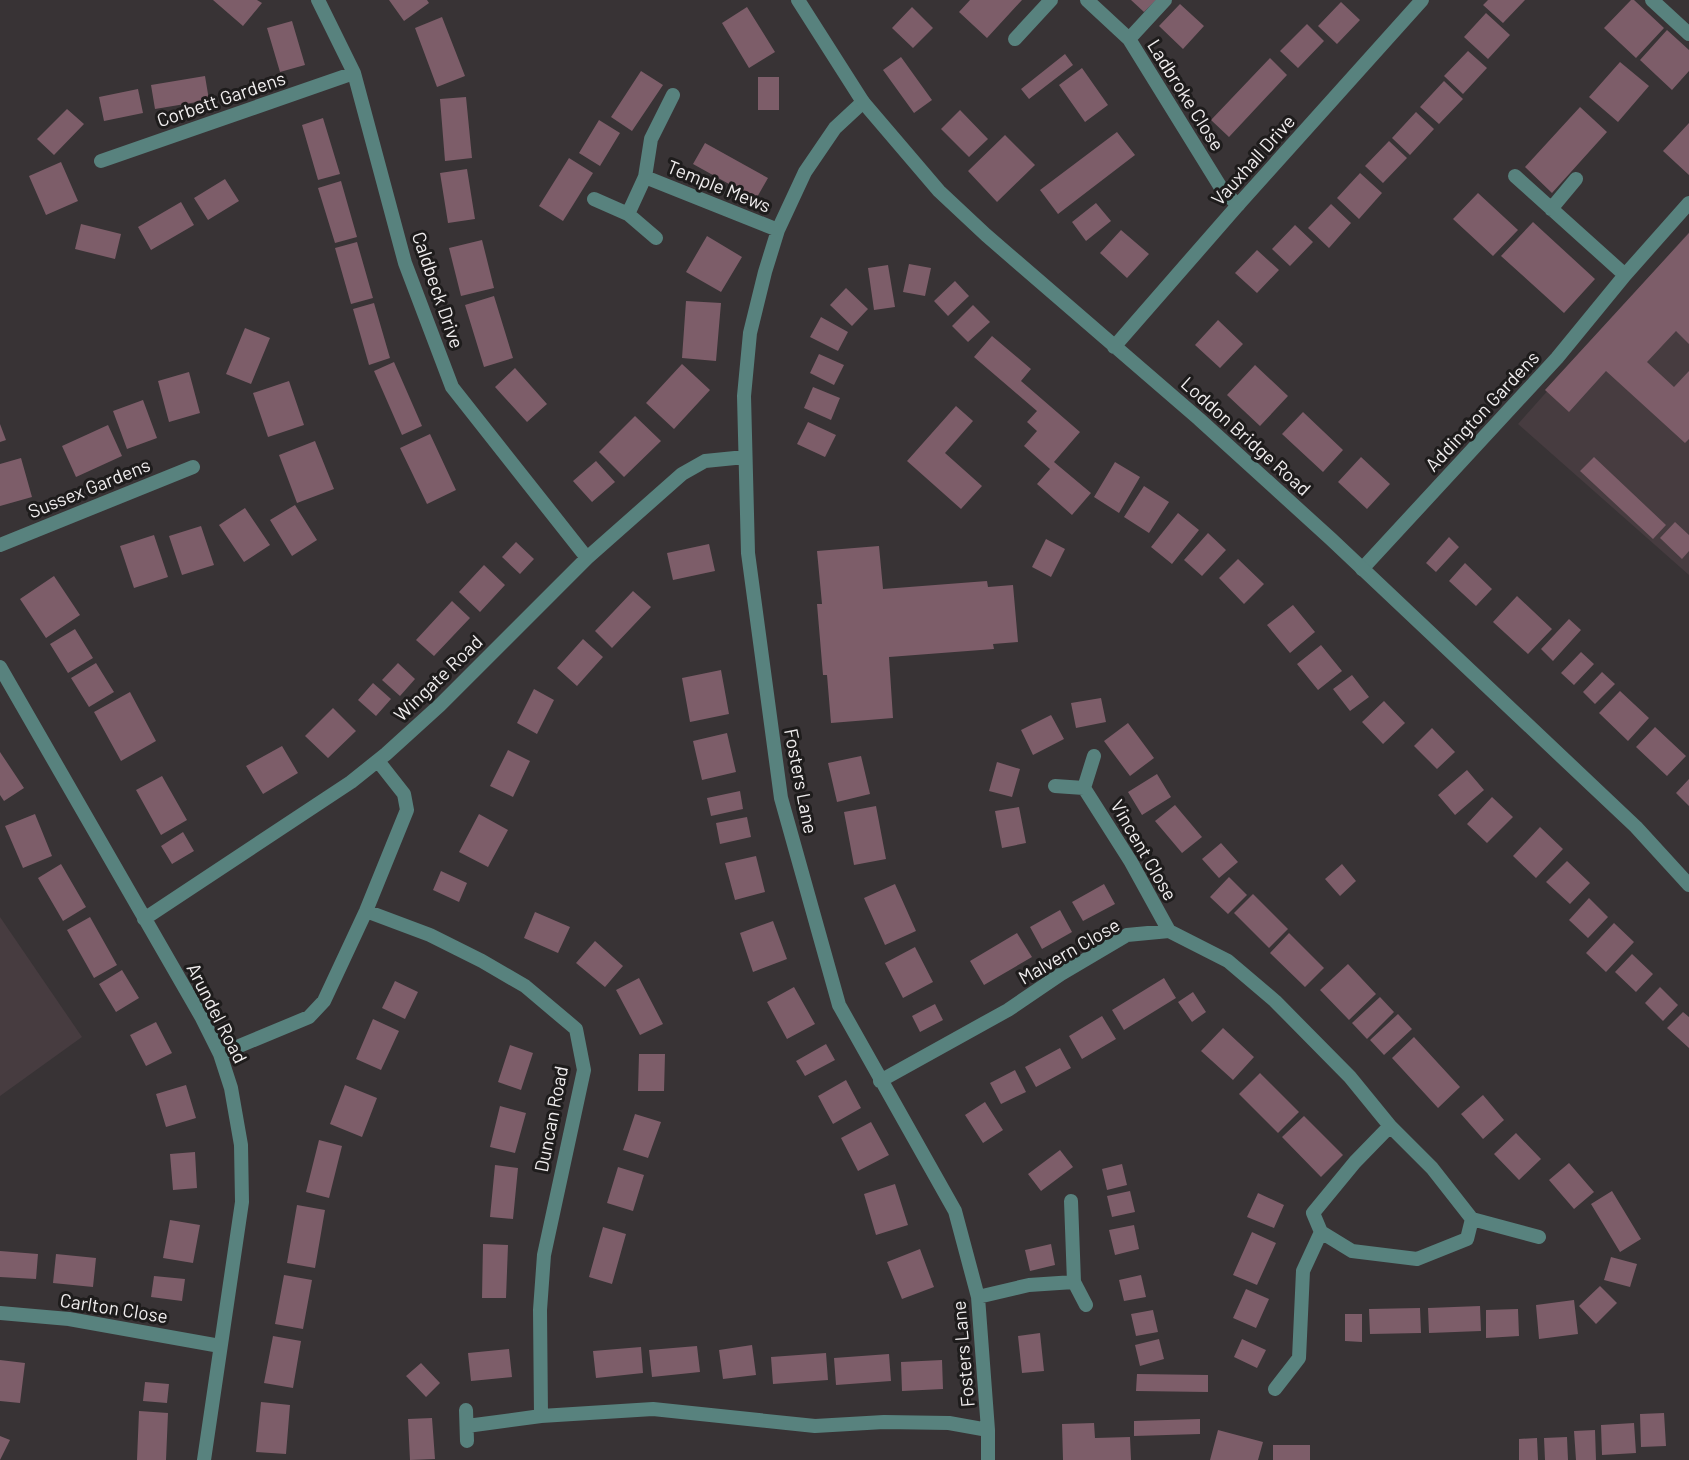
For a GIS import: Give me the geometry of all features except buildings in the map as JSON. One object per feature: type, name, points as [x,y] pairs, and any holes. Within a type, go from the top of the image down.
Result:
[{"type":"street","name":"Caldbeck Drive","points":[[318,0],[354,73],[405,263],[452,387],[587,558]]},
{"type":"street","name":"Loddon Bridge Road","points":[[798,0],[863,102],[939,191],[1199,419],[1362,569],[1636,827],[1689,885]]},
{"type":"street","points":[[1015,39],[1051,0]]},
{"type":"street","name":"Ladbroke Close","points":[[1087,0],[1129,39],[1223,191],[1238,205]]},
{"type":"street","name":"Ladbroke Close","points":[[1129,39],[1165,0]]},
{"type":"street","name":"Vauxhall Drive","points":[[1114,347],[1422,0]]},
{"type":"street","points":[[1652,0],[1689,34]]},
{"type":"street","name":"Corbett Gardens","points":[[101,161],[354,73]]},
{"type":"street","name":"Temple Mews","points":[[628,214],[645,177],[651,139],[673,95]]},
{"type":"street","name":"Fosters Lane","points":[[863,102],[845,117],[805,172],[778,230],[765,272],[750,333],[744,396],[748,553],[781,798],[839,1005],[955,1211],[978,1297],[988,1460]]},
{"type":"street","points":[[1515,176],[1625,275]]},
{"type":"street","name":"Temple Mews","points":[[645,177],[778,230]]},
{"type":"street","points":[[1551,209],[1576,178]]},
{"type":"street","points":[[594,199],[628,214],[656,238]]},
{"type":"street","name":"Addington Gardens","points":[[1362,569],[1557,358],[1689,203]]},
{"type":"street","name":"Wingate Road","points":[[144,919],[351,782],[378,761],[440,705],[587,558],[682,474],[705,461],[744,457]]},
{"type":"street","name":"Sussex Gardens","points":[[0,545],[193,467]]},
{"type":"street","name":"Arundel Road","points":[[0,667],[220,1054],[231,1088],[242,1145],[242,1191],[237,1242],[204,1460]]},
{"type":"street","name":"Vincent Close","points":[[1094,756],[1084,788],[1131,862],[1169,932]]},
{"type":"street","points":[[220,1054],[309,1017],[324,1002],[366,911],[407,810],[404,794],[378,761]]},
{"type":"street","name":"Vincent Close","points":[[1055,786],[1084,788]]},
{"type":"street","name":"Duncan Road","points":[[366,911],[430,935],[482,961],[525,986],[576,1029],[584,1070],[544,1255],[540,1310],[541,1416]]},
{"type":"street","points":[[1169,932],[1228,961],[1266,993],[1350,1077],[1390,1126],[1432,1168],[1472,1219],[1539,1237]]},
{"type":"street","name":"Malvern Close","points":[[880,1082],[1009,1010],[1061,974],[1127,935],[1169,932]]},
{"type":"street","points":[[1390,1126],[1355,1162],[1313,1213],[1321,1232],[1352,1251],[1418,1259],[1467,1239],[1472,1219]]},
{"type":"street","points":[[1071,1201],[1074,1282],[1086,1305]]},
{"type":"street","points":[[1275,1389],[1299,1357],[1303,1271],[1321,1232]]},
{"type":"street","points":[[978,1297],[1029,1285],[1074,1282]]},
{"type":"street","name":"Carlton Close","points":[[0,1312],[69,1319],[220,1346]]},
{"type":"street","points":[[466,1410],[467,1433],[541,1416],[653,1409],[815,1426],[884,1422],[949,1423],[988,1430]]},
{"type":"shaded area","points":[[1689,232],[1689,575],[1518,424]]},
{"type":"shaded area","points":[[0,917],[82,1037],[0,1096]]}]
